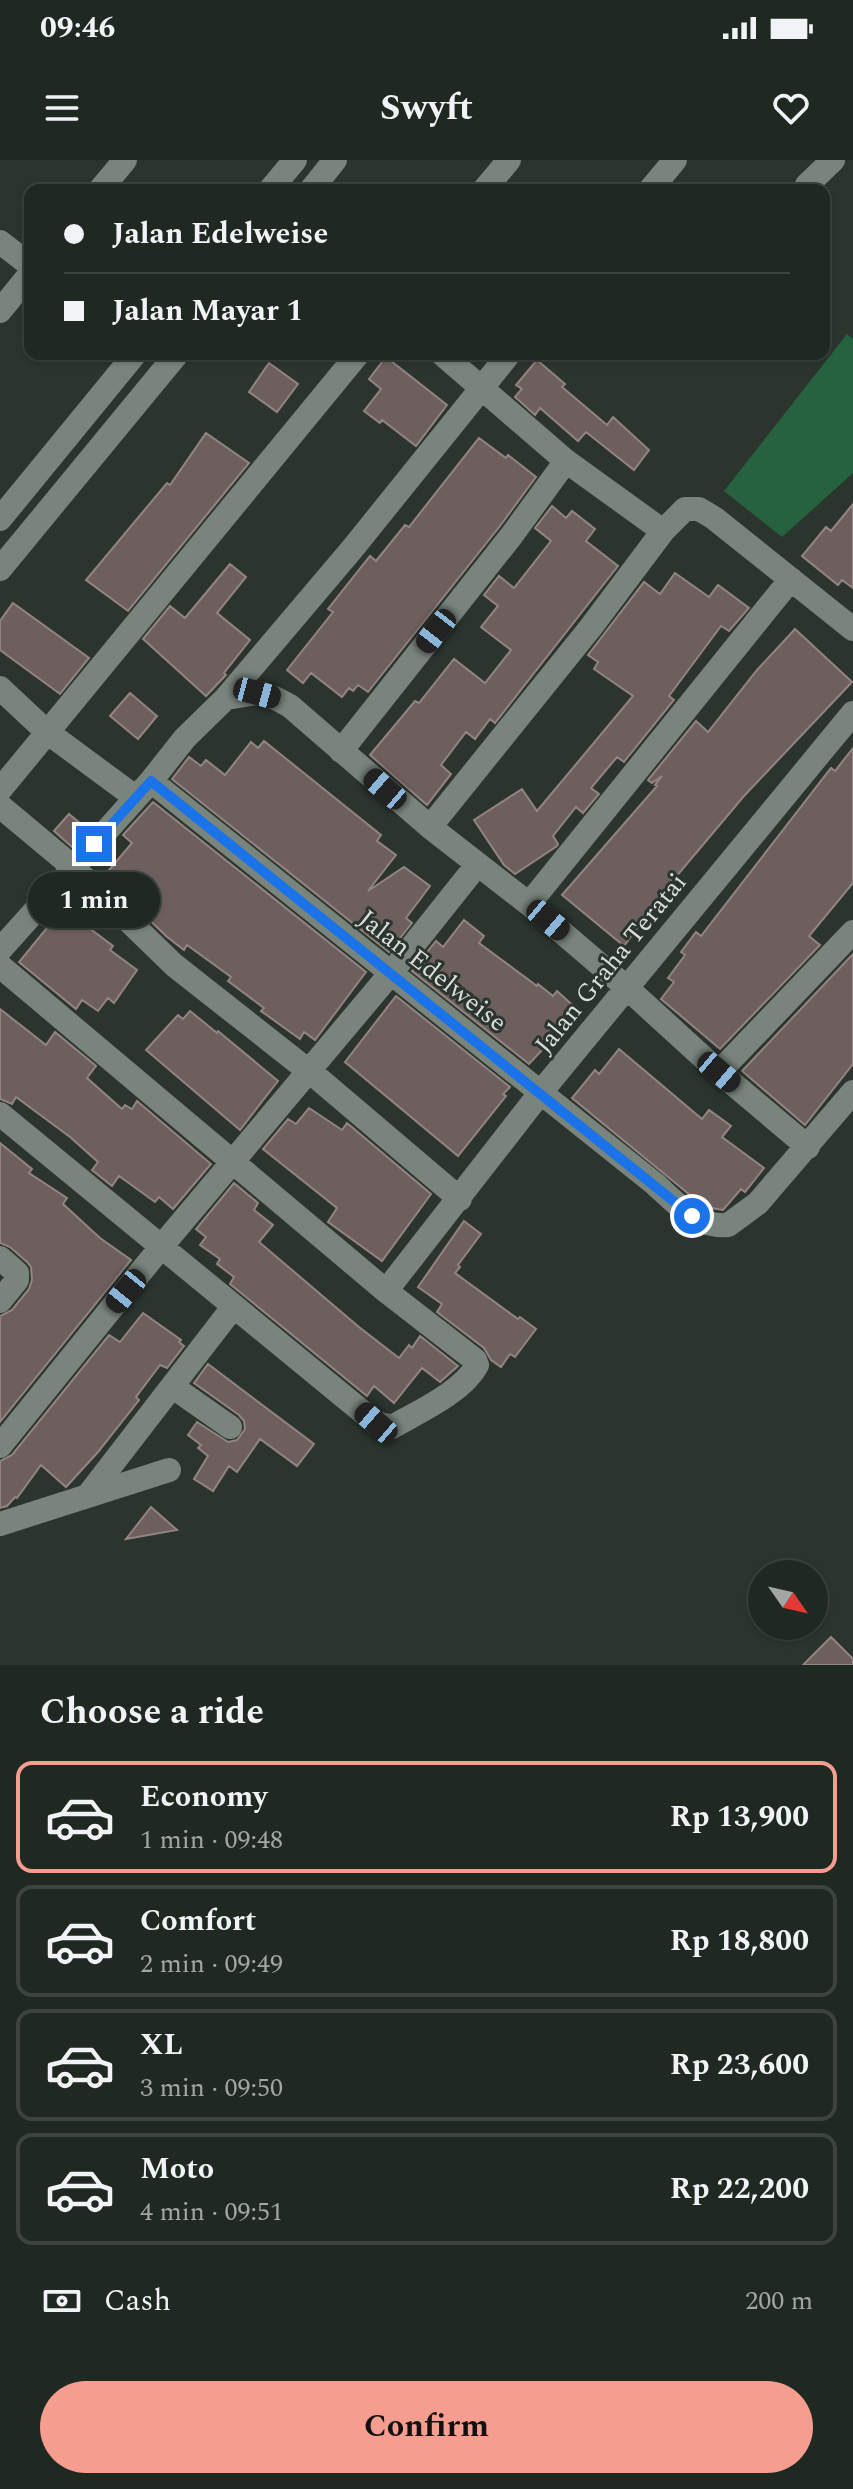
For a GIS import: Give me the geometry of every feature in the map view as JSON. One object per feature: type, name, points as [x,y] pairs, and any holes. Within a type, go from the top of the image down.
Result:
[{"type":"street","points":[[275,184],[295,160]]},
{"type":"street","points":[[316,184],[335,160]]},
{"type":"street","points":[[489,184],[509,160]]},
{"type":"street","points":[[655,184],[675,160]]},
{"type":"street","points":[[808,184],[833,160]]},
{"type":"street","points":[[103,184],[114,164]]},
{"type":"street","points":[[0,242],[24,260]]},
{"type":"street","points":[[0,311],[24,281]]},
{"type":"street","points":[[0,519],[130,360]]},
{"type":"street","points":[[3,559],[172,360]]},
{"type":"street","points":[[0,790],[353,360]]},
{"type":"street","points":[[449,360],[566,461],[663,531]]},
{"type":"street","points":[[0,950],[185,738],[226,698],[353,548],[504,360]]},
{"type":"street","points":[[341,751],[512,535],[566,461]]},
{"type":"street","points":[[430,827],[573,650],[663,531],[685,509],[699,509],[714,518],[853,629]]},
{"type":"street","points":[[529,904],[791,579]]},
{"type":"street","name":"Jalan Edelweise","points":[[0,688],[47,732],[143,789],[391,973],[692,1216],[720,1226],[728,1225],[758,1203],[808,1147]]},
{"type":"street","points":[[226,698],[257,693],[290,706],[430,827],[529,904],[808,1147],[853,1092]]},
{"type":"street","name":"Jalan Graha Teratai","points":[[386,1291],[541,1092],[853,713]]},
{"type":"street","points":[[0,806],[73,867],[174,965],[320,1080],[460,1199]]},
{"type":"street","points":[[0,1446],[477,865]]},
{"type":"street","points":[[719,1072],[853,932]]},
{"type":"street","points":[[0,966],[386,1291],[475,1360],[477,1365],[473,1373],[439,1400],[392,1427],[376,1423],[0,1114]]},
{"type":"street","points":[[0,1258],[17,1273],[17,1280],[0,1301]]},
{"type":"street","points":[[89,1494],[234,1306]]},
{"type":"street","points":[[173,1387],[230,1427]]},
{"type":"street","points":[[0,1524],[169,1470]]},
{"type":"green space","points":[[847,334],[853,339],[853,473],[782,537],[724,491],[827,360],[830,360]]},
{"type":"building","points":[[384,360],[390,360],[447,405],[416,446],[382,420],[380,423],[364,411],[381,389],[369,379]]},
{"type":"building","points":[[537,360],[565,384],[562,387],[607,425],[613,417],[649,450],[634,470],[586,432],[578,441],[540,408],[535,415],[515,397],[522,389],[516,385]]},
{"type":"building","points":[[269,363],[298,384],[277,412],[249,392]]},
{"type":"building","points":[[206,433],[249,463],[128,611],[86,580],[167,483],[170,485]]},
{"type":"building","points":[[479,438],[536,477],[368,692],[358,685],[353,691],[349,688],[342,697],[311,673],[303,683],[287,670],[333,612],[328,609],[370,556],[376,561],[405,525],[409,527]]},
{"type":"building","points":[[853,504],[853,588],[842,580],[838,585],[802,556],[826,527],[831,531]]},
{"type":"building","points":[[552,506],[566,518],[572,511],[595,529],[586,541],[618,566],[495,723],[490,719],[475,739],[466,732],[441,765],[451,774],[427,805],[370,755],[415,701],[419,703],[454,659],[485,683],[511,650],[481,627],[498,606],[484,595],[499,576],[514,588],[551,541],[535,528]]},
{"type":"building","points":[[230,564],[246,577],[217,613],[250,640],[224,673],[226,675],[206,696],[143,639],[170,606],[185,618]]},
{"type":"building","points":[[675,573],[709,597],[718,585],[749,608],[729,631],[721,626],[669,696],[674,700],[624,762],[617,757],[591,788],[599,794],[583,813],[576,807],[553,836],[557,846],[515,874],[504,865],[474,820],[522,789],[537,811],[633,696],[594,669],[598,662],[588,655],[644,582],[660,594]]},
{"type":"building","points":[[13,603],[89,658],[60,694],[0,650],[0,621]]},
{"type":"building","points":[[795,629],[852,682],[744,796],[669,885],[624,946],[562,895],[657,786],[662,776],[652,783],[648,780],[696,721],[708,732],[757,670]]},
{"type":"building","points":[[130,693],[157,716],[138,739],[110,716]]},
{"type":"building","points":[[264,741],[381,835],[377,841],[396,855],[368,891],[404,867],[430,886],[406,918],[412,923],[389,952],[172,779],[189,757],[201,766],[206,760],[225,775],[251,742],[258,748]]},
{"type":"building","points":[[853,748],[853,883],[809,936],[820,945],[720,1049],[661,999],[674,982],[668,978],[685,955],[681,952],[696,932],[701,936],[831,768],[835,771]]},
{"type":"building","points":[[153,802],[366,972],[315,1040],[304,1032],[300,1039],[261,1011],[264,1008],[228,981],[231,977],[187,945],[184,950],[166,936],[104,876],[132,843],[123,835]]},
{"type":"building","points":[[69,814],[87,829],[72,847],[54,831]]},
{"type":"building","points":[[60,912],[66,917],[69,913],[113,946],[110,950],[137,970],[114,1003],[108,998],[98,1011],[82,1000],[76,1009],[19,962]]},
{"type":"building","points":[[464,920],[484,936],[479,943],[553,996],[557,991],[579,1011],[529,1064],[412,971],[436,941],[443,947]]},
{"type":"building","points":[[853,954],[853,1064],[805,1125],[742,1071]]},
{"type":"building","points":[[396,996],[510,1087],[458,1156],[345,1062]]},
{"type":"building","points":[[0,1009],[46,1045],[55,1032],[96,1066],[87,1078],[122,1109],[125,1105],[132,1109],[137,1101],[211,1164],[173,1209],[159,1197],[155,1202],[119,1176],[112,1186],[92,1170],[98,1162],[70,1137],[16,1097],[12,1104],[0,1099]]},
{"type":"building","points":[[190,1011],[278,1081],[240,1130],[146,1050],[178,1015],[183,1019]]},
{"type":"building","points":[[619,1049],[702,1119],[709,1110],[731,1126],[722,1137],[764,1168],[745,1192],[741,1189],[723,1210],[696,1200],[572,1098],[595,1070],[599,1074]]},
{"type":"building","points":[[309,1108],[342,1130],[347,1123],[431,1194],[382,1261],[328,1222],[337,1208],[263,1149],[288,1119],[296,1124]]},
{"type":"building","points":[[0,1143],[32,1169],[29,1173],[67,1198],[63,1204],[100,1238],[131,1260],[0,1422],[0,1316],[12,1310],[29,1289],[32,1280],[31,1267],[27,1262],[10,1247],[0,1243]]},
{"type":"building","points":[[234,1183],[258,1203],[254,1210],[273,1225],[259,1242],[359,1327],[399,1358],[409,1345],[412,1348],[420,1336],[458,1366],[440,1382],[422,1368],[394,1403],[374,1386],[367,1396],[230,1284],[234,1277],[217,1264],[220,1259],[200,1245],[206,1237],[196,1229]]},
{"type":"building","points":[[464,1221],[481,1234],[455,1273],[536,1329],[515,1357],[510,1354],[501,1367],[491,1360],[484,1348],[437,1312],[442,1304],[418,1287]]},
{"type":"building","points":[[143,1313],[181,1340],[179,1342],[184,1346],[167,1368],[160,1365],[136,1397],[139,1400],[66,1487],[41,1465],[17,1498],[0,1508],[0,1461],[12,1455],[109,1335],[120,1342]]},
{"type":"building","points":[[208,1364],[314,1444],[297,1466],[260,1439],[237,1472],[229,1466],[213,1491],[194,1479],[208,1456],[198,1448],[201,1445],[188,1435],[197,1422],[228,1442],[237,1440],[245,1429],[239,1415],[194,1383]]},
{"type":"building","points":[[151,1507],[177,1530],[126,1539]]},
{"type":"building","points":[[831,1637],[853,1659],[853,1665],[803,1665]]},
{"type":"route","points":[[94,844],[151,781],[692,1216]]}]
